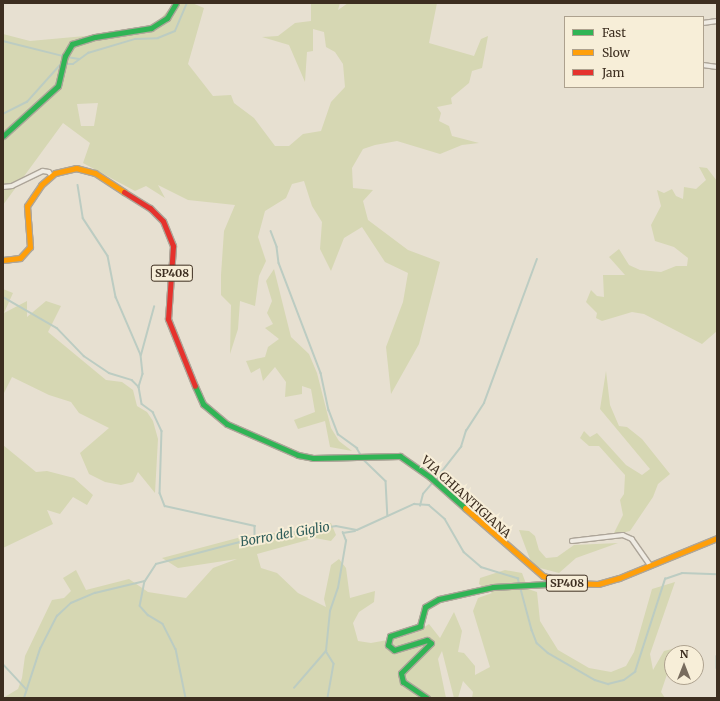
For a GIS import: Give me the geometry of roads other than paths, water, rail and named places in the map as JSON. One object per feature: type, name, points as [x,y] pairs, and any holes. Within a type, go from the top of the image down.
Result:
[{"type":"main road","points":[[3,136],[58,86],[65,56],[72,44],[95,37],[151,28],[167,18],[176,3]]},
{"type":"main road","name":"VIA CHIANTIGIANA","points":[[3,260],[20,258],[27,253],[32,241],[27,206],[34,192],[52,176],[64,170],[76,168],[95,174],[150,208],[163,221],[173,246],[168,306],[170,324],[197,394],[212,415],[227,424],[298,455],[325,460],[369,456],[400,456],[412,463],[442,487],[543,576],[569,583],[598,584],[717,538]]},
{"type":"main road","points":[[426,698],[403,682],[402,673],[432,643],[427,640],[394,650],[388,645],[390,636],[420,626],[424,607],[439,599],[493,587],[526,584],[569,583]]},
{"type":"street","points":[[704,23],[717,21]]},
{"type":"street","points":[[704,65],[717,67]]},
{"type":"street","points":[[3,187],[12,186],[43,171],[49,172],[52,176]]},
{"type":"street","points":[[572,541],[623,535],[632,539],[650,565]]},
{"type":"waterway","points":[[65,64],[73,64],[88,53],[135,39],[158,38],[175,31],[187,3]]},
{"type":"waterway","points":[[3,41],[63,56]]},
{"type":"waterway","points":[[67,57],[79,59]]},
{"type":"waterway","points":[[3,114],[27,102],[61,64]]},
{"type":"waterway","points":[[78,185],[83,218],[108,256],[116,297],[141,355],[143,374],[139,387],[142,404],[153,412],[162,431],[160,493],[165,506],[255,526],[255,538]]},
{"type":"waterway","points":[[271,231],[277,247],[279,263],[321,373],[329,410],[338,434],[357,448],[361,455]]},
{"type":"waterway","points":[[436,479],[461,447],[466,431],[484,403],[537,259]]},
{"type":"waterway","points":[[3,297],[57,328],[84,356],[109,373],[132,380],[139,387]]},
{"type":"waterway","points":[[141,355],[154,307]]},
{"type":"waterway","points":[[362,458],[386,481],[388,516]]},
{"type":"waterway","points":[[420,506],[423,494],[433,482]]},
{"type":"waterway","name":"Borro del Giglio","points":[[24,698],[40,649],[57,616],[71,603],[95,593],[145,581],[156,564],[255,538],[336,526],[357,530],[414,504],[429,505],[445,519],[464,552],[481,567],[518,578],[537,643],[548,653],[595,680],[608,684],[624,680],[635,672],[665,579],[682,573],[717,574]]},
{"type":"waterway","points":[[294,688],[326,651],[330,611],[338,588],[346,541],[343,533],[355,531]]},
{"type":"waterway","points":[[145,581],[140,606],[148,615],[163,624],[176,649],[186,698]]},
{"type":"waterway","points":[[326,651],[334,664],[328,698]]},
{"type":"waterway","points":[[717,656],[717,668]]},
{"type":"waterway","points":[[3,664],[27,690]]}]
